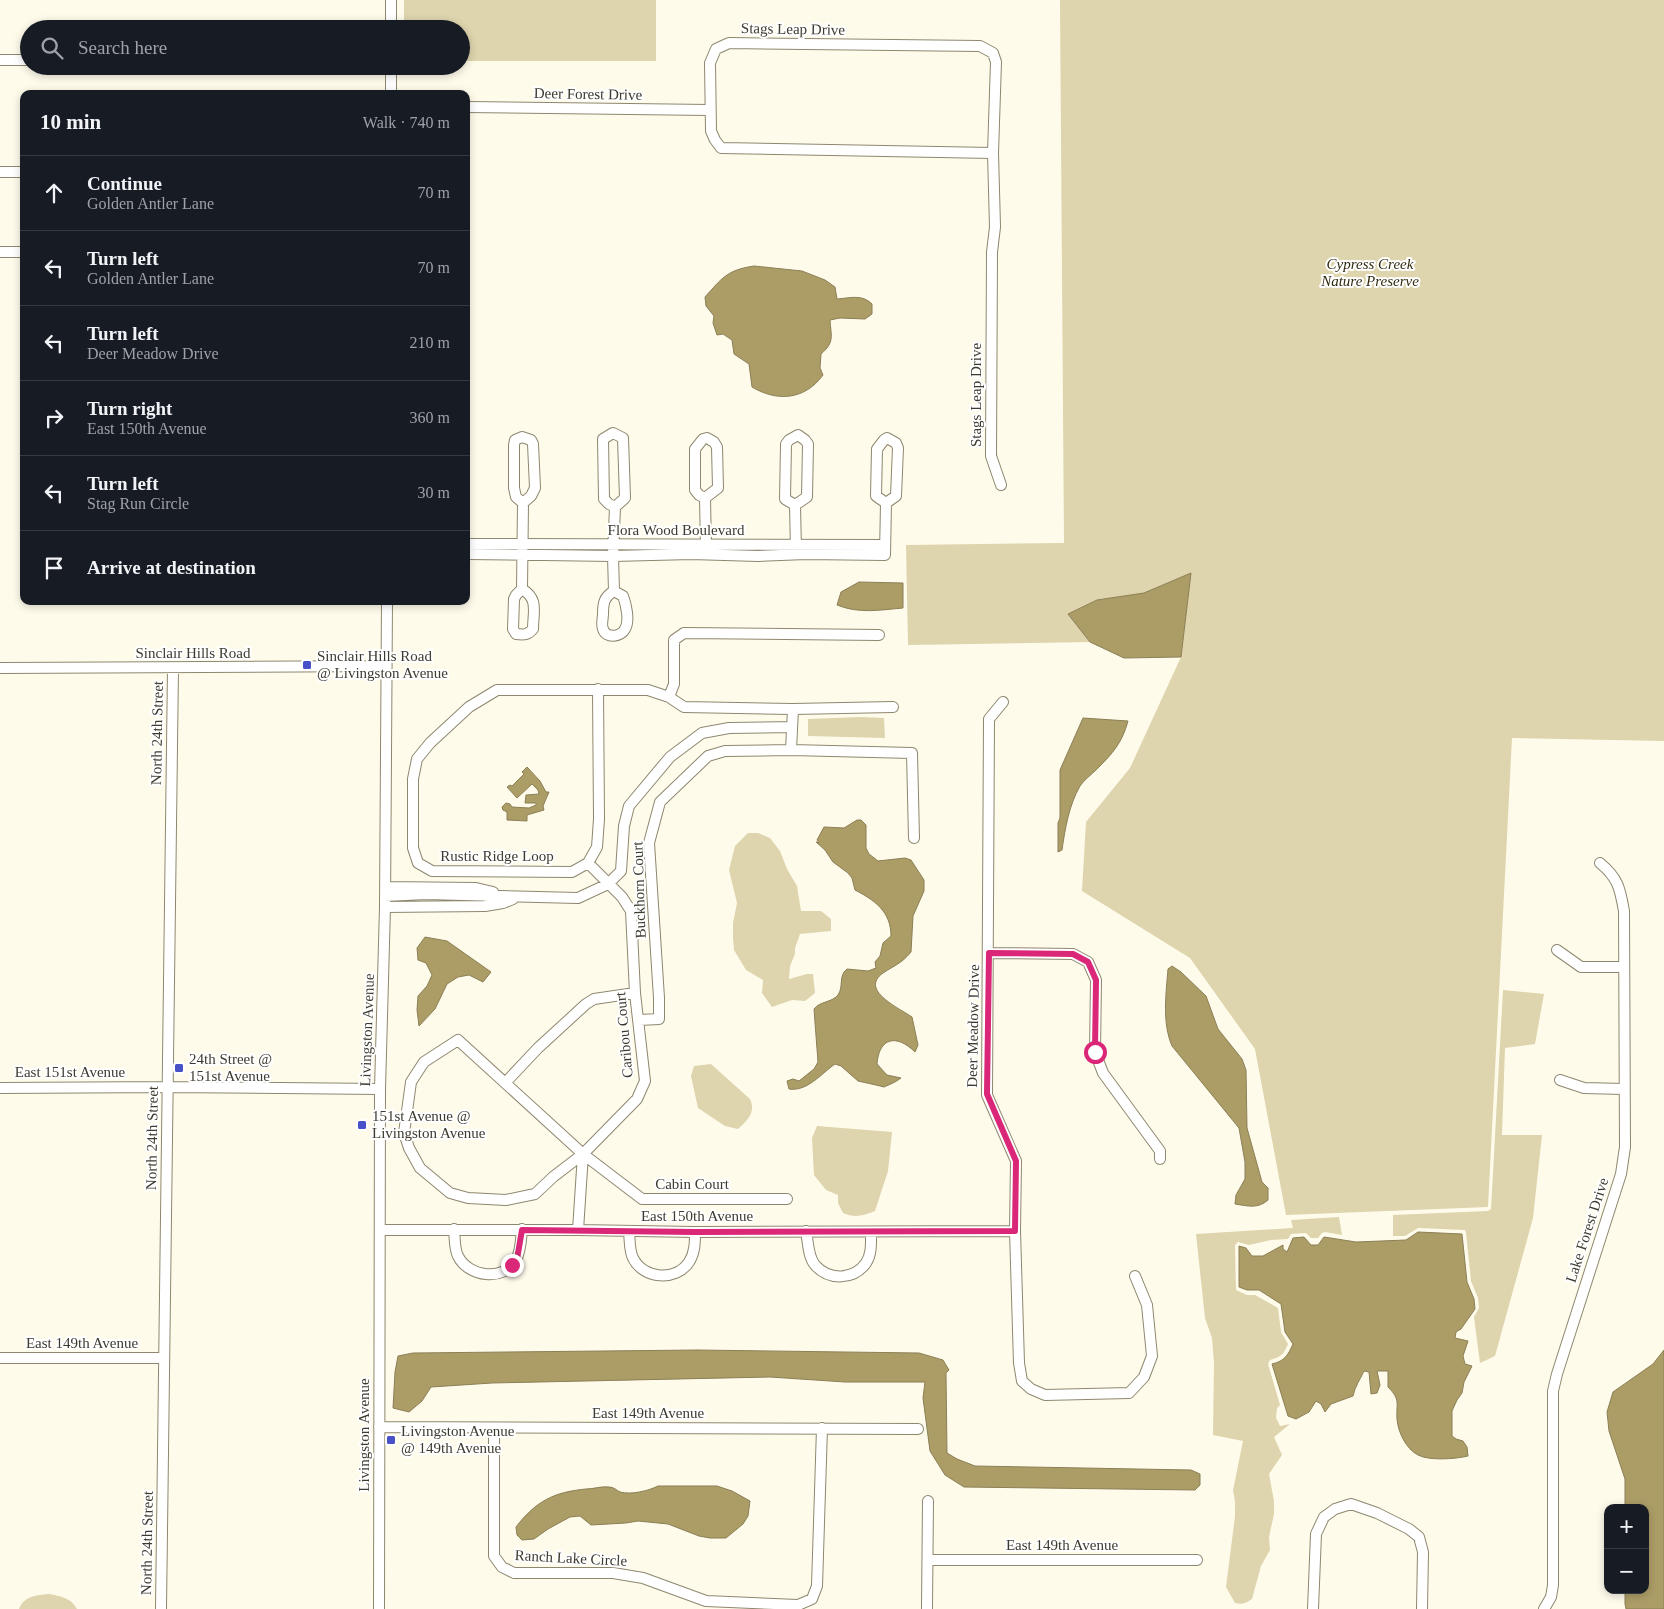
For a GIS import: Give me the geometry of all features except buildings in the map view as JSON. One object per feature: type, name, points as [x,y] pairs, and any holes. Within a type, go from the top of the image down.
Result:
[{"type":"street","points":[[391,0],[391,20]]},
{"type":"street","name":"Stags Leap Drive","points":[[993,153],[721,148],[711,131],[710,63],[716,49],[729,43],[980,46],[993,53],[996,62],[993,153],[995,227],[992,252],[991,456],[1001,485]]},
{"type":"street","points":[[0,60],[20,60]]},
{"type":"street","points":[[391,75],[391,90]]},
{"type":"street","name":"Deer Forest Drive","points":[[470,107],[710,110]]},
{"type":"street","points":[[0,172],[20,172]]},
{"type":"street","points":[[0,252],[20,252]]},
{"type":"street","points":[[614,591],[615,507],[625,498],[624,438],[613,433],[604,439],[604,499],[608,504],[615,507]]},
{"type":"street","points":[[798,435],[802,436],[808,444],[807,497],[795,505],[785,499],[786,444],[798,435]]},
{"type":"street","points":[[522,589],[523,503],[531,496],[534,488],[533,444],[531,440],[522,437],[515,440],[514,445],[514,488],[516,497],[523,503]]},
{"type":"street","points":[[707,438],[714,442],[717,447],[718,488],[705,498],[694,490],[695,449],[702,439],[707,438]]},
{"type":"street","points":[[887,438],[892,439],[898,448],[896,496],[886,503],[876,496],[877,449],[887,438]]},
{"type":"street","points":[[705,498],[706,554]]},
{"type":"street","name":"Flora Wood Boulevard","points":[[613,550],[706,544],[796,550],[885,550],[886,503]]},
{"type":"street","points":[[795,505],[796,550]]},
{"type":"street","name":"Flora Wood Boulevard","points":[[470,544],[522,550]]},
{"type":"street","name":"Flora Wood Boulevard","points":[[470,554],[522,550],[613,550],[758,556],[796,550]]},
{"type":"street","name":"Livingston Avenue","points":[[378,1609],[380,1089],[385,908],[387,605]]},
{"type":"street","points":[[669,697],[674,684],[674,640],[684,633],[879,635]]},
{"type":"street","name":"Sinclair Hills Road","points":[[0,668],[386,666]]},
{"type":"street","name":"North 24th Street","points":[[161,1609],[173,668]]},
{"type":"street","points":[[598,689],[597,847],[588,863],[608,884]]},
{"type":"street","name":"Rustic Ridge Loop","points":[[588,863],[572,872],[432,871],[418,863],[413,848],[413,779],[417,759],[430,743],[470,707],[497,690],[648,690],[669,697],[684,707],[893,708]]},
{"type":"street","name":"Deer Meadow Drive","points":[[1003,702],[989,719],[987,1094],[1016,1161],[1015,1231],[1019,1364],[1022,1381],[1031,1389],[1045,1395],[1129,1393],[1144,1377],[1152,1356],[1147,1305],[1135,1276]]},
{"type":"street","points":[[791,750],[793,709]]},
{"type":"street","points":[[385,892],[476,888],[516,897],[578,898],[608,884],[621,871],[624,826],[629,806],[670,757],[702,733],[729,728],[792,727]]},
{"type":"street","name":"Buckhorn Court","points":[[639,1020],[659,1019],[649,843],[660,802],[708,756],[725,751],[912,752],[914,838]]},
{"type":"street","name":"Lake Forest Drive","points":[[1544,1609],[1551,1597],[1553,1580],[1553,1391],[1556,1374],[1621,1174],[1625,1147],[1624,911],[1621,892],[1612,873],[1600,863]]},
{"type":"street","name":"Caribou Court","points":[[505,1083],[458,1040],[424,1062],[411,1082],[404,1133],[409,1148],[420,1168],[450,1193],[468,1198],[506,1200],[535,1194],[553,1177],[583,1154],[637,1099],[645,1081],[635,993],[631,911],[622,897],[608,884]]},
{"type":"street","points":[[385,908],[485,906],[503,903],[516,897]]},
{"type":"street","points":[[1556,950],[1582,967],[1623,967]]},
{"type":"street","points":[[989,953],[1073,954],[1088,962],[1096,980],[1095,1052],[1103,1073],[1160,1151],[1160,1159]]},
{"type":"street","points":[[505,1083],[538,1048],[586,1004],[594,999],[635,993]]},
{"type":"street","points":[[1560,1080],[1584,1088],[1624,1089]]},
{"type":"street","name":"Cabin Court","points":[[505,1083],[583,1154],[642,1199],[786,1199]]},
{"type":"street","name":"East 151st Avenue","points":[[0,1088],[168,1086],[380,1089]]},
{"type":"street","points":[[578,1230],[583,1154]]},
{"type":"street","points":[[454,1229],[456,1248],[462,1263],[469,1269],[487,1275],[505,1270],[517,1259],[522,1230]]},
{"type":"street","name":"East 150th Avenue","points":[[380,1230],[695,1232],[1015,1231]]},
{"type":"street","points":[[629,1231],[631,1253],[634,1260],[647,1273],[656,1275],[671,1274],[681,1270],[688,1264],[693,1253],[695,1232]]},
{"type":"street","points":[[806,1231],[814,1264],[826,1273],[843,1278],[856,1273],[867,1262],[871,1249],[871,1232]]},
{"type":"street","name":"East 149th Avenue","points":[[0,1358],[164,1358]]},
{"type":"street","name":"East 149th Avenue","points":[[379,1427],[918,1429]]},
{"type":"street","name":"Ranch Lake Circle","points":[[494,1428],[494,1556],[502,1567],[514,1573],[613,1573],[643,1578],[706,1605],[798,1605],[812,1599],[817,1586],[822,1428]]},
{"type":"street","points":[[927,1609],[928,1502]]},
{"type":"street","points":[[1312,1609],[1314,1605],[1316,1534],[1324,1517],[1335,1509],[1351,1504],[1393,1521],[1409,1529],[1418,1537],[1422,1552],[1422,1609]]},
{"type":"street","name":"East 149th Avenue","points":[[928,1560],[1197,1560]]},
{"type":"green space","points":[[404,0],[656,0],[656,61],[470,61],[470,20],[404,20]]},
{"type":"green space","name":"Cypress Creek Nature Preserve","points":[[1060,0],[1664,0],[1664,741],[1512,738],[1488,1207],[1286,1215],[1255,1049],[1190,958],[1082,891],[1086,822],[1130,768],[1181,657],[1191,573],[1144,593],[1097,600],[1068,614],[1090,642],[908,645],[906,545],[1064,543]]},
{"type":"green space","points":[[884,718],[885,738],[808,736],[808,719]]},
{"type":"green space","points":[[748,833],[758,833],[770,838],[780,851],[787,869],[797,886],[801,911],[821,911],[831,919],[831,931],[800,934],[795,948],[789,979],[813,974],[815,993],[805,1001],[792,1000],[772,1007],[762,993],[763,980],[746,970],[734,950],[733,923],[737,903],[729,870],[735,846]]},
{"type":"green space","points":[[1503,990],[1544,994],[1535,1044],[1505,1048],[1502,1135],[1542,1135],[1533,1218],[1495,1356],[1480,1363],[1474,1317],[1479,1308],[1478,1298],[1471,1281],[1465,1230],[1418,1228],[1405,1236],[1393,1236],[1393,1215],[1488,1211],[1491,1209]]},
{"type":"green space","points":[[711,1064],[750,1099],[752,1108],[750,1116],[738,1129],[725,1126],[698,1108],[691,1076],[694,1066]]},
{"type":"green space","points":[[817,1126],[892,1132],[888,1171],[875,1211],[859,1216],[843,1213],[838,1203],[838,1195],[826,1190],[814,1175],[812,1138]]},
{"type":"green space","points":[[1339,1217],[1342,1235],[1325,1232],[1318,1238],[1311,1238],[1306,1233],[1291,1234],[1288,1239],[1271,1240],[1249,1245],[1238,1242],[1235,1245],[1236,1290],[1247,1295],[1255,1295],[1278,1308],[1281,1332],[1288,1344],[1282,1355],[1270,1360],[1268,1364],[1280,1405],[1277,1408],[1276,1418],[1280,1426],[1290,1424],[1274,1437],[1282,1455],[1269,1474],[1274,1501],[1274,1514],[1269,1537],[1270,1550],[1261,1566],[1252,1599],[1240,1604],[1235,1603],[1226,1587],[1235,1516],[1233,1490],[1243,1441],[1213,1435],[1214,1363],[1212,1338],[1205,1318],[1196,1234],[1293,1228],[1291,1220]]},
{"type":"green space","points":[[49,1594],[69,1600],[77,1609],[19,1609],[24,1601],[28,1599]]},
{"type":"shaded area","points":[[754,266],[802,271],[825,280],[835,287],[837,299],[860,298],[872,304],[872,314],[865,319],[840,318],[830,320],[830,342],[821,354],[820,368],[823,375],[808,390],[799,394],[790,396],[771,395],[752,387],[749,364],[734,354],[732,340],[723,334],[717,335],[713,323],[714,316],[706,306],[705,297],[721,280],[737,270]]},
{"type":"shaded area","points":[[1191,573],[1181,657],[1124,658],[1090,642],[1068,614],[1097,600],[1144,593]]},
{"type":"shaded area","points":[[859,582],[903,583],[903,608],[853,610],[837,605],[841,592]]},
{"type":"shaded area","points":[[1083,718],[1128,721],[1123,736],[1116,747],[1108,758],[1080,786],[1076,793],[1070,809],[1062,850],[1058,852],[1060,770]]},
{"type":"shaded area","points":[[527,767],[540,781],[546,792],[549,792],[543,806],[544,810],[527,815],[527,821],[507,820],[507,812],[502,807],[506,803],[512,807],[529,808],[536,805],[536,803],[525,803],[526,795],[539,794],[532,784],[517,798],[507,787],[512,786],[524,774],[522,772]]},
{"type":"shaded area","points":[[857,820],[861,820],[866,825],[866,848],[869,854],[878,861],[905,858],[911,860],[924,880],[924,891],[913,916],[911,952],[901,962],[883,973],[877,979],[876,986],[878,992],[884,998],[912,1017],[918,1045],[915,1052],[902,1042],[896,1041],[890,1041],[881,1048],[877,1064],[887,1075],[901,1078],[884,1087],[858,1081],[841,1066],[835,1064],[808,1085],[802,1088],[789,1089],[787,1081],[793,1079],[799,1081],[814,1069],[818,1062],[814,1009],[816,1006],[838,995],[844,972],[847,969],[868,971],[876,968],[875,962],[880,956],[883,943],[891,936],[885,913],[875,902],[855,890],[852,878],[848,873],[833,862],[825,850],[816,842],[819,843],[817,840],[824,827],[844,828]]},
{"type":"shaded area","points":[[425,937],[447,941],[491,972],[483,982],[469,975],[458,977],[447,984],[435,1009],[419,1026],[418,996],[427,986],[432,975],[426,963],[418,960],[417,948]]},
{"type":"shaded area","points":[[1172,966],[1206,996],[1218,1029],[1242,1059],[1246,1070],[1247,1128],[1262,1182],[1268,1188],[1268,1200],[1260,1205],[1235,1204],[1236,1195],[1245,1179],[1245,1162],[1239,1128],[1172,1046],[1167,1028],[1165,1008],[1168,969]]},
{"type":"shaded area","points":[[1418,1232],[1462,1234],[1467,1282],[1474,1299],[1475,1309],[1461,1329],[1456,1332],[1455,1338],[1468,1341],[1463,1356],[1465,1364],[1472,1366],[1464,1382],[1462,1393],[1452,1411],[1452,1436],[1463,1441],[1467,1447],[1468,1456],[1435,1459],[1418,1455],[1410,1449],[1403,1440],[1399,1429],[1397,1402],[1395,1395],[1388,1387],[1388,1371],[1377,1371],[1380,1385],[1377,1393],[1371,1394],[1369,1372],[1364,1371],[1353,1396],[1331,1404],[1325,1412],[1321,1404],[1316,1401],[1309,1412],[1296,1419],[1288,1416],[1272,1364],[1286,1357],[1293,1344],[1285,1332],[1281,1304],[1259,1290],[1247,1290],[1239,1287],[1239,1246],[1246,1248],[1252,1256],[1263,1256],[1283,1245],[1283,1249],[1287,1252],[1293,1238],[1304,1237],[1311,1245],[1318,1245],[1324,1237],[1356,1242],[1406,1240]]},
{"type":"shaded area","points":[[697,1350],[919,1353],[943,1360],[949,1370],[946,1373],[947,1453],[957,1459],[975,1466],[1191,1470],[1200,1474],[1200,1485],[1195,1490],[964,1487],[945,1475],[930,1451],[923,1398],[925,1382],[845,1382],[770,1377],[492,1383],[431,1387],[422,1401],[409,1412],[393,1408],[398,1356],[413,1353]]},
{"type":"shaded area","points":[[1664,1350],[1664,1609],[1626,1609],[1625,1594],[1649,1594],[1649,1504],[1625,1504],[1625,1479],[1609,1431],[1607,1412],[1613,1392],[1653,1364]]},
{"type":"shaded area","points":[[658,1486],[717,1486],[732,1491],[750,1501],[748,1516],[743,1524],[726,1538],[699,1536],[668,1524],[638,1521],[591,1525],[580,1516],[570,1517],[534,1539],[522,1540],[517,1535],[516,1527],[523,1518],[538,1504],[555,1495],[575,1490],[603,1487],[612,1488],[624,1493],[634,1493]]},
{"type":"place","name":"Sinclair Hills Road @ Livingston Avenue","points":[[307,665]]},
{"type":"place","name":"24th Street @ 151st Avenue","points":[[179,1068]]},
{"type":"place","name":"151st Avenue @ Livingston Avenue","points":[[362,1125]]},
{"type":"place","name":"Livingston Avenue @ 149th Avenue","points":[[391,1440]]},
{"type":"route","points":[[512,1265],[517,1259],[522,1230],[695,1232],[1015,1231],[1016,1161],[987,1094],[989,953],[1073,954],[1088,962],[1096,980],[1095,1052]]}]
